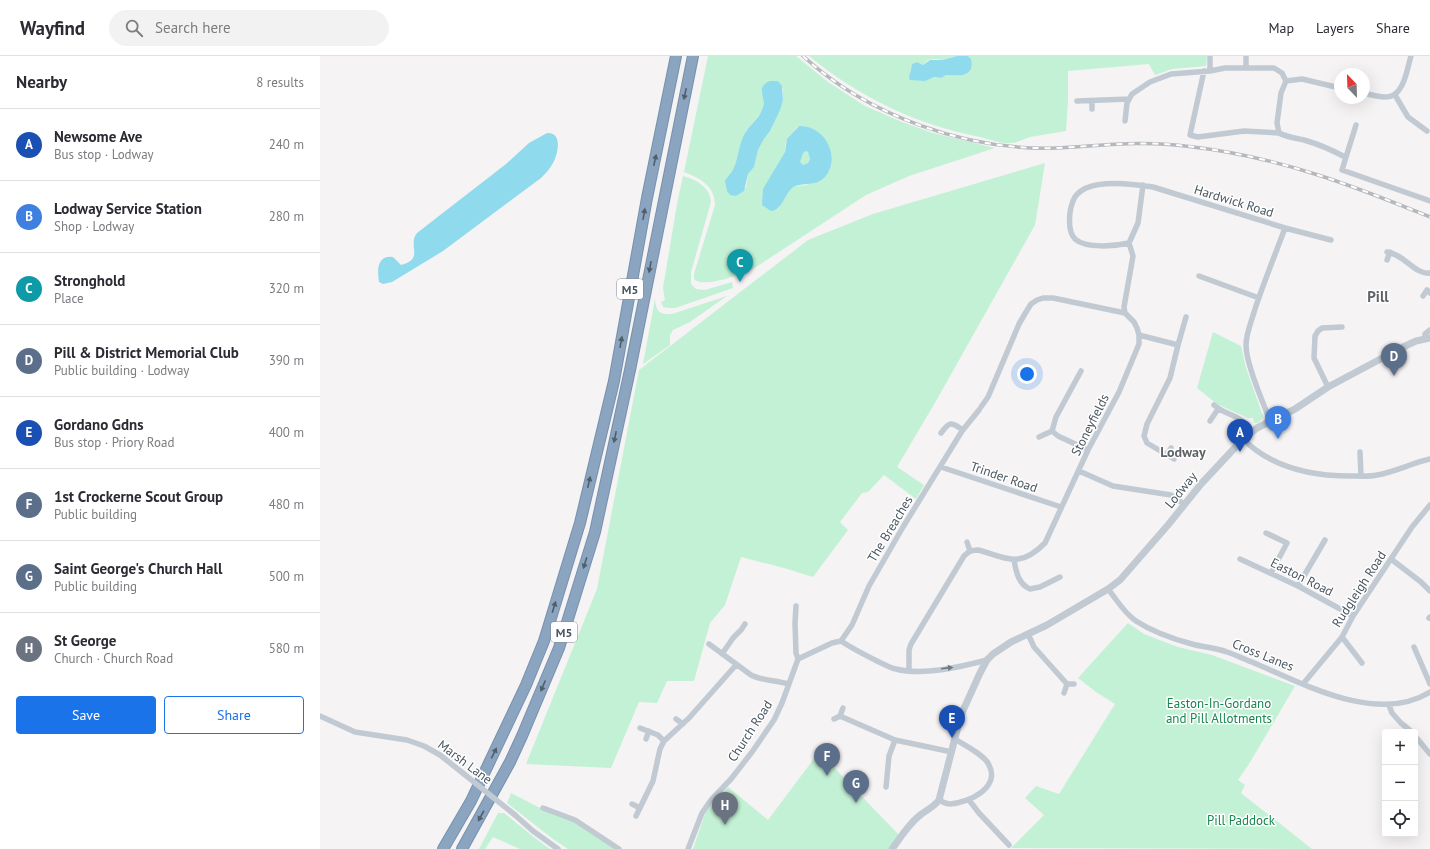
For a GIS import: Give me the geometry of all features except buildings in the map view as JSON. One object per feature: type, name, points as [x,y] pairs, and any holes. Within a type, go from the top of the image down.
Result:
[{"type":"highway","name":"M5","points":[[443,849],[471,801],[526,685],[544,641],[580,523],[614,381],[647,198],[676,56]]},
{"type":"highway","name":"M5","points":[[462,849],[510,762],[559,648],[595,532],[630,370],[693,56]]},
{"type":"highway","name":"M5","points":[[436,849],[471,801]]},
{"type":"street","points":[[1210,56],[1190,135],[1198,137],[1244,131],[1280,133],[1326,147],[1346,157]]},
{"type":"street","points":[[1246,56],[1246,68]]},
{"type":"street","points":[[1370,94],[1385,97],[1395,95],[1401,88],[1411,56]]},
{"type":"street","points":[[1125,121],[1129,99],[1136,91],[1160,77],[1174,73],[1207,71],[1225,68],[1276,69],[1282,73],[1286,81],[1281,94],[1278,116],[1277,127],[1280,133]]},
{"type":"street","points":[[1286,81],[1302,79],[1334,87]]},
{"type":"street","points":[[1395,95],[1408,117],[1427,131]]},
{"type":"street","points":[[1077,102],[1129,99]]},
{"type":"street","points":[[1092,101],[1092,109]]},
{"type":"street","points":[[1420,127],[1427,124]]},
{"type":"street","points":[[1356,125],[1342,170],[1430,201]]},
{"type":"street","points":[[1129,243],[1106,247],[1081,243],[1075,239],[1070,229],[1071,207],[1077,194],[1092,186],[1114,183],[1143,185],[1138,223],[1129,243],[1133,256],[1124,307],[1125,313],[1136,325],[1140,335],[1178,345]]},
{"type":"street","name":"Hardwick Road","points":[[1143,185],[1285,228],[1331,240]]},
{"type":"street","name":"Hardwick Road","points":[[1270,421],[1246,348],[1247,335],[1285,228]]},
{"type":"street","points":[[1387,260],[1388,252],[1397,255],[1422,272],[1430,273]]},
{"type":"street","points":[[1411,265],[1413,259]]},
{"type":"street","points":[[1199,276],[1259,298]]},
{"type":"street","points":[[1422,296],[1427,290],[1430,293]]},
{"type":"street","name":"The Breaches","points":[[841,641],[852,625],[869,586],[903,527],[963,430],[988,397],[1019,324],[1031,304],[1043,298],[1053,298],[1125,313]]},
{"type":"street","points":[[1174,459],[1147,443],[1144,436],[1147,424],[1170,378],[1186,317]]},
{"type":"street","points":[[1328,387],[1315,360],[1314,339],[1318,331],[1322,328],[1342,327]]},
{"type":"street","points":[[1427,338],[1426,334],[1430,330]]},
{"type":"street","name":"Stoneyfields","points":[[1014,560],[1024,558],[1032,554],[1045,543],[1088,450],[1119,392],[1139,344],[1140,335]]},
{"type":"street","name":"Lodway","points":[[987,660],[1001,649],[1047,625],[1108,589],[1120,580],[1168,525],[1201,484],[1243,439],[1252,432],[1270,421],[1295,409],[1328,387],[1408,345],[1427,338]]},
{"type":"street","points":[[1039,437],[1052,431],[1056,417],[1081,371]]},
{"type":"street","points":[[1214,405],[1218,409],[1238,417],[1245,422],[1252,432]]},
{"type":"street","points":[[1210,421],[1218,409]]},
{"type":"street","points":[[941,433],[947,424],[950,423],[963,430]]},
{"type":"street","points":[[1052,431],[1058,436],[1088,450]]},
{"type":"street","points":[[1243,439],[1262,455],[1291,467],[1321,475],[1377,476],[1430,459]]},
{"type":"street","points":[[1167,455],[1171,448]]},
{"type":"street","points":[[1360,452],[1361,476]]},
{"type":"street","name":"Trinder Road","points":[[941,467],[1061,507]]},
{"type":"street","points":[[1079,471],[1113,486],[1171,495],[1184,504]]},
{"type":"street","name":"Rudgleigh Road","points":[[1303,684],[1342,637],[1353,616],[1412,527],[1430,505]]},
{"type":"street","points":[[1266,533],[1286,543],[1271,572]]},
{"type":"street","points":[[1298,586],[1325,540]]},
{"type":"street","points":[[966,542],[970,551]]},
{"type":"street","points":[[909,671],[909,650],[911,644],[964,556],[970,551],[978,550],[1014,560],[1019,578],[1026,588],[1030,589],[1040,587],[1060,577]]},
{"type":"street","name":"Easton Road","points":[[1240,559],[1271,572],[1353,616]]},
{"type":"street","points":[[1391,559],[1421,582],[1430,592]]},
{"type":"street","name":"Cross Lanes","points":[[1108,589],[1129,615],[1147,627],[1169,637],[1228,652],[1303,684],[1344,699],[1364,704],[1389,705],[1407,702],[1430,692]]},
{"type":"street","points":[[796,606],[795,623],[798,659],[832,643],[841,641],[867,657],[895,669],[909,671],[929,671],[958,667],[987,660]]},
{"type":"street","points":[[722,654],[745,624]]},
{"type":"street","points":[[1028,634],[1034,647],[1067,684],[1074,684]]},
{"type":"street","points":[[1342,637],[1362,662]]},
{"type":"street","points":[[709,644],[736,665],[758,679],[772,680],[788,684]]},
{"type":"street","points":[[1414,647],[1430,684]]},
{"type":"street","name":"Church Road","points":[[688,849],[702,813],[711,800],[731,779],[752,752],[774,720],[782,703],[798,659]]},
{"type":"street","points":[[892,849],[914,820],[935,806],[939,800],[965,703],[987,660]]},
{"type":"street","points":[[636,816],[653,781],[660,749],[664,741],[682,724],[736,665]]},
{"type":"street","points":[[1064,693],[1067,684]]},
{"type":"street","points":[[1389,705],[1392,713],[1408,729]]},
{"type":"street","points":[[834,719],[840,716],[842,708]]},
{"type":"street","name":"Marsh Lane","points":[[320,716],[355,732],[407,740],[424,746],[440,755],[533,831],[558,849]]},
{"type":"street","points":[[840,716],[895,740],[952,752]]},
{"type":"street","points":[[676,719],[682,724]]},
{"type":"street","points":[[640,728],[649,731],[664,741]]},
{"type":"street","points":[[646,739],[649,731]]},
{"type":"street","points":[[939,800],[945,804],[951,804],[969,800],[982,792],[988,785],[991,771],[989,764],[983,757],[955,738]]},
{"type":"street","points":[[880,781],[886,784],[889,756],[895,740]]},
{"type":"street","points":[[1418,740],[1430,754]]},
{"type":"street","points":[[969,800],[1009,845]]},
{"type":"street","points":[[632,804],[640,808]]},
{"type":"street","points":[[543,808],[576,820],[619,849]]},
{"type":"green space","points":[[708,56],[796,56],[828,82],[865,106],[902,122],[933,133],[995,148],[909,176],[866,195],[753,269],[713,282],[698,282],[694,279],[694,274],[715,205],[714,198],[706,184],[696,177],[684,172]],"holes":[[[783,88],[783,100],[770,131],[758,150],[754,167],[748,174],[746,188],[726,180],[735,166],[746,131],[763,110],[763,97]],[[801,126],[810,128],[818,133],[830,148],[808,185],[791,188],[777,210],[786,142],[797,127]]]},
{"type":"green space","points":[[809,56],[957,56],[943,60],[928,60],[923,65],[917,62],[912,64],[910,71],[920,79],[926,80],[935,77],[940,78],[946,75],[959,76],[968,56],[1207,56],[1206,66],[1172,69],[1155,75],[1149,64],[1068,71],[1066,131],[1030,137],[1010,143],[999,142],[957,132],[911,117],[868,96],[828,71]]},
{"type":"green space","points":[[803,152],[808,152],[810,159],[808,163],[803,165],[799,162]]},
{"type":"green space","points":[[1045,163],[1035,225],[897,467],[924,485],[916,499],[884,475],[868,492],[862,493],[840,522],[848,530],[813,577],[741,557],[725,605],[710,623],[694,681],[667,681],[657,703],[639,702],[611,768],[526,764],[597,589],[639,370],[808,240],[873,214]]},
{"type":"green space","points":[[683,176],[702,185],[708,192],[711,202],[691,272],[691,284],[696,289],[705,290],[732,282],[733,288],[675,308],[669,308],[663,307],[661,302],[665,300],[663,288]]},
{"type":"green space","points":[[727,296],[690,322],[673,330],[670,335],[670,345],[643,364],[655,299],[656,307],[661,313],[672,314]]},
{"type":"green space","points":[[1213,332],[1241,346],[1246,368],[1263,416],[1258,423],[1254,423],[1253,418],[1248,418],[1217,404],[1197,388]]},
{"type":"green space","points":[[1128,623],[1144,634],[1178,647],[1212,655],[1295,686],[1238,780],[1245,785],[1241,793],[1312,849],[1011,848],[1044,815],[1025,798],[1036,786],[1059,794],[1115,704],[1078,678]]},
{"type":"green space","points":[[819,752],[899,835],[888,849],[693,849],[706,811],[728,787],[768,820]]},
{"type":"green space","points":[[511,793],[542,809],[575,821],[616,849],[568,849],[507,803]]},
{"type":"green space","points":[[498,813],[504,813],[550,849],[520,849],[493,837],[485,849],[479,849]]},
{"type":"water","points":[[957,56],[968,56],[971,59],[971,69],[965,74],[946,75],[941,78],[934,77],[925,81],[910,80],[909,78],[912,64],[917,62],[923,65],[930,60],[943,60]]},
{"type":"water","points":[[770,81],[778,81],[782,86],[783,100],[780,110],[770,131],[758,150],[754,167],[748,174],[744,191],[736,196],[730,195],[727,191],[725,181],[734,167],[741,142],[745,134],[762,110],[764,103],[762,89],[766,83]]},
{"type":"water","points":[[799,126],[808,127],[816,131],[823,136],[831,151],[832,160],[830,169],[821,180],[812,184],[798,185],[791,189],[780,206],[771,211],[762,205],[763,189],[785,152],[787,139]],"holes":[[[806,151],[808,152],[810,159],[808,163],[803,165],[800,162],[803,153]]]},
{"type":"water","points":[[547,133],[555,136],[558,149],[552,165],[541,178],[443,251],[392,282],[383,284],[379,282],[378,268],[379,264],[384,258],[393,257],[401,265],[412,259],[414,255],[414,238],[417,233],[506,164],[529,143]]},
{"type":"railway","points":[[803,56],[829,77],[858,96],[888,112],[921,126],[954,136],[988,143],[1023,147],[1056,148],[1120,144],[1169,144],[1219,151],[1269,161],[1318,175],[1430,217]]},
{"type":"place","name":"Stronghold","points":[[740,282]]},
{"type":"place","name":"Pill & District Memorial Club","points":[[1394,376]]},
{"type":"place","name":"Lodway Service Station","points":[[1278,439]]},
{"type":"place","name":"Newsome Ave","points":[[1240,452]]},
{"type":"place","name":"Gordano Gdns","points":[[952,738]]},
{"type":"place","name":"1st Crockerne Scout Group","points":[[827,776]]},
{"type":"place","name":"Saint George's Church Hall","points":[[856,803]]},
{"type":"place","name":"St George","points":[[725,825]]},
{"type":"district","name":"Pill","points":[[1378,296]]},
{"type":"district","name":"Lodway","points":[[1183,452]]},
{"type":"park label","name":"Easton-In-Gordano and Pill Allotments","points":[[1219,710]]},
{"type":"park label","name":"Pill Paddock","points":[[1241,820]]}]
